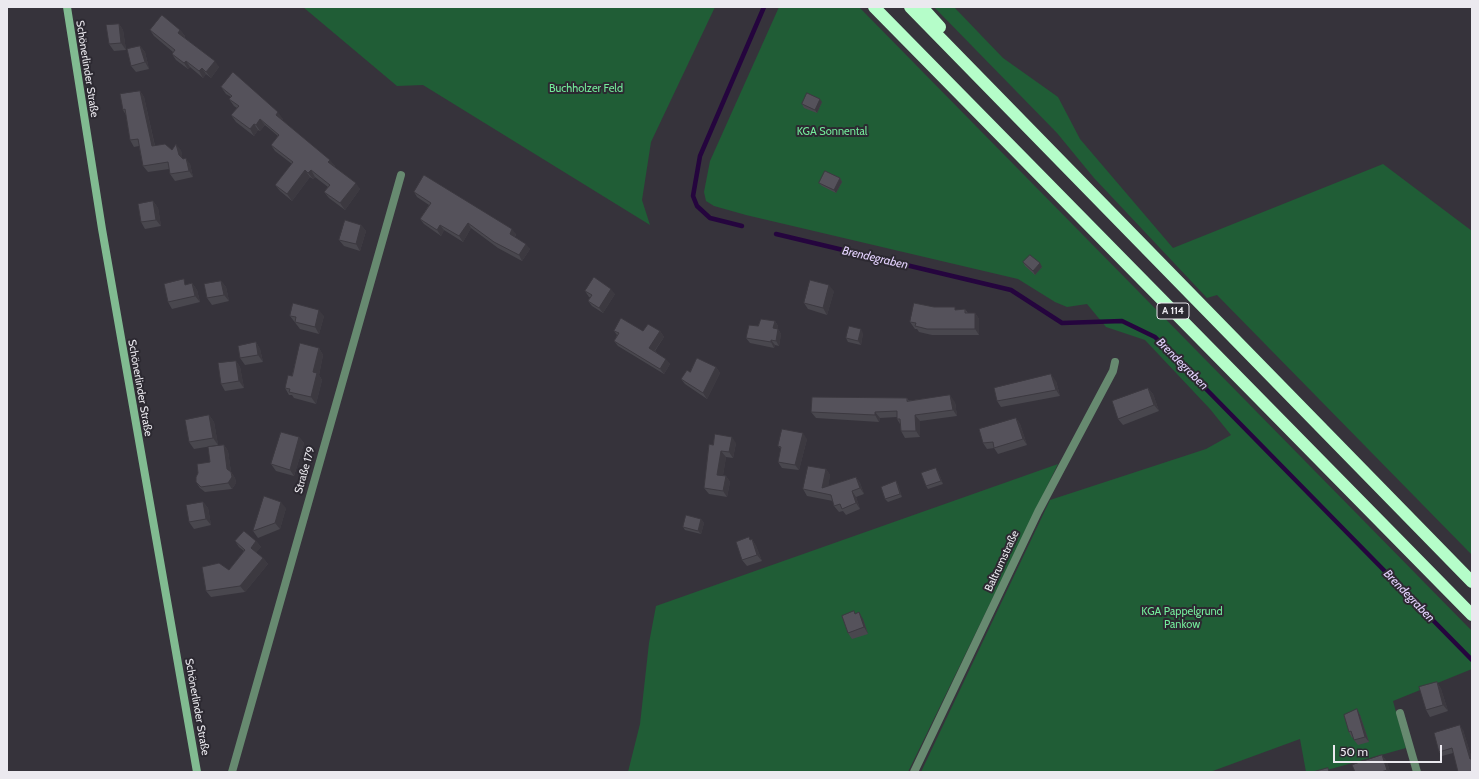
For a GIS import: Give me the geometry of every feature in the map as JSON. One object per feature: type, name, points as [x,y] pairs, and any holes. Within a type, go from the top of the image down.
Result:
[{"type":"highway","name":"A 114","points":[[874,7],[1472,615]]},
{"type":"highway","name":"A 114","points":[[910,7],[1472,582]]},
{"type":"highway","points":[[922,7],[1058,159]]},
{"type":"main road","name":"Schönerlinder Straße","points":[[67,7],[103,236],[197,772]]},
{"type":"street","name":"Straße 179","points":[[232,772],[401,175]]},
{"type":"street","name":"Baltrumstraße","points":[[914,772],[1038,512],[1113,371],[1115,362]]},
{"type":"street","points":[[1400,713],[1417,772]]},
{"type":"green space","name":"Buchholzer Feld","points":[[303,7],[715,7],[651,142],[642,200],[650,225],[423,85],[397,86]]},
{"type":"green space","name":"KGA Pappelgrund Pankow","points":[[779,7],[859,7],[1472,631],[1472,669],[1393,701],[1406,748],[1320,772],[1306,772],[1300,739],[1210,772],[921,772],[1050,500],[1206,449],[1231,435],[1210,409],[1145,340],[1106,327],[1087,304],[1067,307],[1055,302],[1018,279],[746,215],[714,206],[706,201],[704,192],[710,161]]},
{"type":"green space","points":[[934,7],[954,7],[1003,58],[1058,97],[1080,139],[1173,248],[1383,164],[1472,231],[1472,555],[1217,295],[1207,298],[1094,178],[1057,133]]},
{"type":"green space","points":[[1058,464],[908,772],[628,772],[640,724],[649,643],[656,606]]},
{"type":"building","points":[[162,15],[180,30],[178,33],[215,61],[206,72],[202,68],[199,71],[186,61],[184,63],[172,54],[175,50],[150,30]]},
{"type":"building","points":[[119,24],[121,43],[109,44],[106,25]]},
{"type":"building","points":[[140,46],[145,62],[131,66],[127,49]]},
{"type":"building","points":[[233,72],[278,112],[276,115],[330,160],[328,162],[356,183],[340,203],[324,192],[330,185],[311,170],[308,173],[305,170],[287,194],[275,185],[293,162],[271,145],[279,135],[260,119],[256,125],[254,124],[250,129],[231,115],[239,106],[229,99],[232,96],[221,87]]},
{"type":"building","points":[[140,91],[152,146],[165,144],[172,150],[176,144],[179,155],[183,159],[186,158],[189,171],[170,174],[168,162],[143,166],[138,139],[130,140],[125,109],[123,110],[120,94]]},
{"type":"building","points":[[807,93],[820,99],[815,110],[802,104]]},
{"type":"building","points":[[825,171],[840,178],[834,190],[819,183]]},
{"type":"building","points":[[424,175],[512,229],[510,234],[526,244],[519,255],[494,242],[468,223],[459,236],[440,225],[437,230],[420,219],[431,203],[414,192]]},
{"type":"building","points":[[153,201],[156,220],[141,222],[138,204]]},
{"type":"building","points":[[345,220],[361,225],[356,244],[339,240]]},
{"type":"building","points":[[1030,255],[1040,263],[1033,271],[1023,262]]},
{"type":"building","points":[[594,277],[611,289],[599,308],[588,301],[592,295],[585,291]]},
{"type":"building","points":[[184,279],[185,285],[192,283],[195,296],[168,302],[164,284]]},
{"type":"building","points":[[810,280],[829,285],[823,308],[804,303]]},
{"type":"building","points":[[221,281],[224,295],[207,298],[204,284]]},
{"type":"building","points":[[293,303],[319,310],[315,327],[295,322],[296,317],[290,316]]},
{"type":"building","points":[[914,303],[934,307],[955,307],[955,310],[965,309],[965,313],[975,313],[975,329],[927,329],[915,326],[916,323],[910,322]]},
{"type":"building","points":[[621,318],[643,331],[648,324],[660,331],[649,348],[666,359],[660,369],[614,341],[619,333],[614,331]]},
{"type":"building","points":[[761,319],[775,321],[773,328],[778,329],[776,341],[771,340],[771,342],[746,338],[749,325],[758,326]]},
{"type":"building","points":[[849,326],[861,329],[858,341],[846,338]]},
{"type":"building","points":[[256,342],[258,355],[240,358],[238,346]]},
{"type":"building","points":[[300,343],[319,348],[313,372],[317,373],[311,397],[289,392],[290,389],[285,388],[288,375],[292,376]]},
{"type":"building","points":[[697,358],[716,367],[703,393],[681,379],[687,370],[690,372]]},
{"type":"building","points":[[236,361],[239,381],[221,384],[218,363]]},
{"type":"building","points":[[1051,374],[1056,390],[997,401],[994,388]]},
{"type":"building","points":[[1148,388],[1154,405],[1118,419],[1112,401]]},
{"type":"building","points":[[950,395],[953,410],[915,415],[916,431],[901,431],[900,419],[897,419],[897,411],[875,412],[875,415],[811,412],[812,397],[907,398],[907,401]]},
{"type":"building","points":[[209,415],[213,438],[189,442],[185,420]]},
{"type":"building","points":[[1016,418],[1023,439],[994,448],[993,442],[983,443],[979,429]]},
{"type":"building","points":[[782,429],[803,433],[795,465],[778,462],[781,447],[778,446]]},
{"type":"building","points":[[281,432],[299,437],[290,470],[271,464]]},
{"type":"building","points":[[715,434],[732,437],[729,452],[721,451],[717,475],[726,476],[723,491],[704,488],[709,444],[713,445]]},
{"type":"building","points":[[224,445],[227,469],[231,472],[232,477],[228,483],[201,487],[196,482],[198,473],[197,464],[210,462],[208,447]]},
{"type":"building","points":[[808,466],[826,469],[822,488],[856,477],[860,488],[852,491],[856,503],[842,509],[840,504],[834,506],[831,495],[803,489]]},
{"type":"building","points":[[936,468],[941,481],[926,486],[921,473]]},
{"type":"building","points":[[896,481],[900,494],[885,499],[881,487]]},
{"type":"building","points":[[264,496],[281,502],[275,523],[253,531]]},
{"type":"building","points":[[203,502],[206,519],[189,522],[186,505]]},
{"type":"building","points":[[686,515],[701,519],[698,531],[683,527]]},
{"type":"building","points":[[244,531],[256,541],[251,548],[263,558],[240,586],[206,591],[202,567],[219,563],[229,570],[245,550],[235,541]]},
{"type":"building","points":[[749,537],[750,540],[752,539],[757,555],[742,560],[736,542]]},
{"type":"building","points":[[854,611],[855,614],[859,612],[864,627],[848,633],[842,616]]},
{"type":"building","points":[[1437,682],[1443,705],[1426,710],[1419,687]]},
{"type":"building","points":[[1357,709],[1365,737],[1354,740],[1351,731],[1349,732],[1344,715]]},
{"type":"building","points":[[1460,725],[1470,759],[1472,759],[1472,772],[1458,772],[1452,748],[1439,752],[1434,733]]},
{"type":"building","points":[[1382,755],[1387,770],[1381,772],[1355,772],[1352,765]]},
{"type":"building","points":[[1328,768],[1329,772],[1313,772]]},
{"type":"waterway","name":"Brendegraben","points":[[742,226],[710,218],[697,206],[693,196],[700,156],[764,7]]},
{"type":"waterway","name":"Brendegraben","points":[[776,234],[1011,290],[1062,323],[1122,321],[1155,337],[1472,660]]},
{"type":"park label","name":"KGA Sonnental","points":[[832,132]]}]
